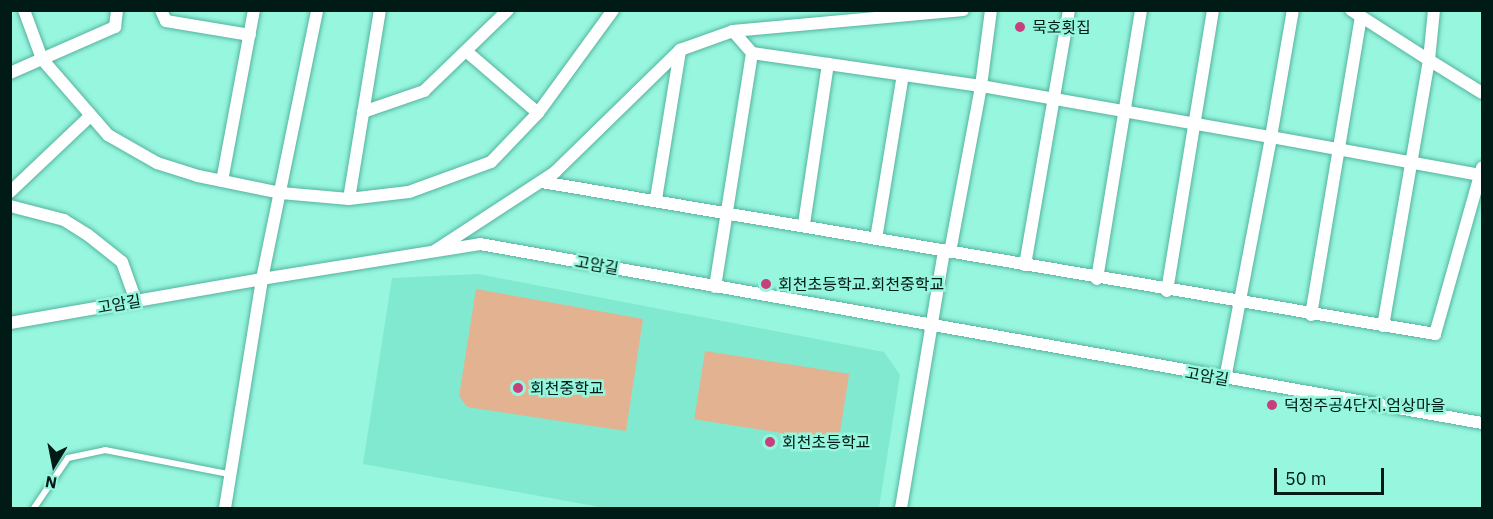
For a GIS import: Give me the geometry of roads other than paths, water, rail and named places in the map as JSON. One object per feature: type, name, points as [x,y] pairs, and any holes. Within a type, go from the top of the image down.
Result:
[{"type":"street","points":[[24,10],[42,59],[108,135],[157,163],[222,181],[281,193],[349,199],[409,192],[491,162],[538,113],[613,10]]},
{"type":"street","points":[[10,73],[115,27],[117,10]]},
{"type":"street","points":[[161,10],[166,21],[250,34]]},
{"type":"street","points":[[222,181],[254,10]]},
{"type":"street","points":[[225,508],[228,474],[262,279],[317,10]]},
{"type":"street","points":[[349,199],[380,10]]},
{"type":"street","points":[[363,112],[424,91],[508,10]]},
{"type":"street","points":[[430,253],[542,182],[680,50],[733,31],[963,10]]},
{"type":"street","points":[[901,508],[932,325],[981,86],[991,10]]},
{"type":"street","points":[[1026,266],[1069,10]]},
{"type":"street","points":[[1097,279],[1141,10]]},
{"type":"street","points":[[1167,291],[1213,10]]},
{"type":"street","points":[[1225,379],[1293,10]]},
{"type":"street","points":[[1383,326],[1413,163],[1429,60],[1434,10]]},
{"type":"street","points":[[1311,315],[1340,150],[1356,14],[1482,93]]},
{"type":"street","points":[[542,182],[656,199],[1239,304],[1435,334],[1481,171],[1413,163],[981,86],[752,53],[733,31]]},
{"type":"street","points":[[656,199],[680,50]]},
{"type":"street","points":[[466,51],[538,113]]},
{"type":"street","points":[[715,287],[729,212],[752,53]]},
{"type":"street","points":[[804,225],[828,64]]},
{"type":"street","points":[[876,239],[903,75]]},
{"type":"street","points":[[10,192],[90,116]]},
{"type":"street","points":[[10,206],[64,220],[88,235],[122,262],[136,301]]},
{"type":"street","name":"고암길","points":[[10,323],[480,244],[1225,379],[1482,423]]},
{"type":"lane","points":[[34,508],[68,458],[105,450],[228,474]]},
{"type":"place","name":"묵호횟집","points":[[1020,27]]},
{"type":"place","name":"회천초등학교.회천중학교","points":[[766,284]]},
{"type":"place","name":"회천중학교","points":[[518,388]]},
{"type":"place","name":"덕정주공4단지.엄상마을","points":[[1272,405]]},
{"type":"place","name":"회천초등학교","points":[[770,442]]}]
